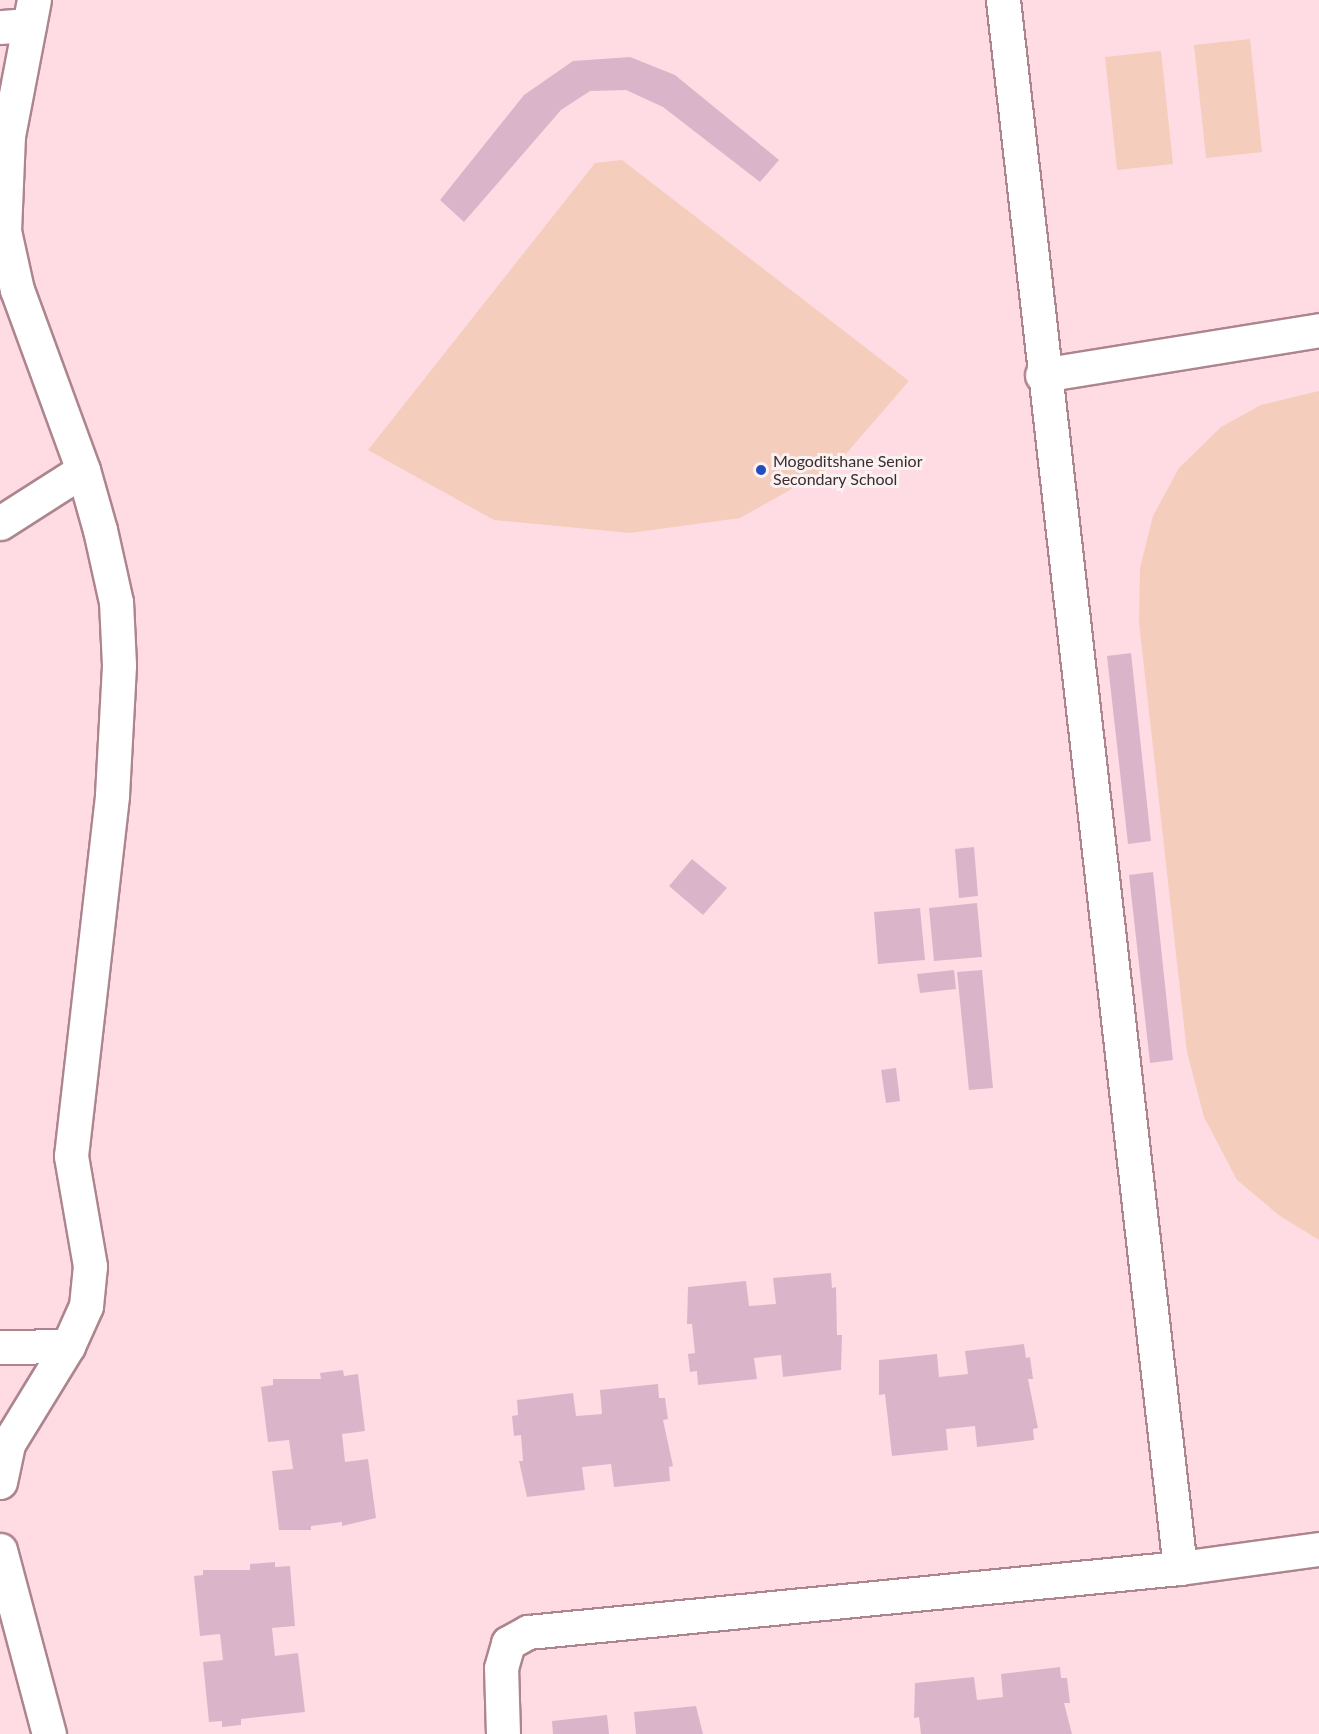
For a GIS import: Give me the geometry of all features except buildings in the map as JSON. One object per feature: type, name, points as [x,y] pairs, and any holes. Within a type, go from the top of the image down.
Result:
[{"type":"street","points":[[1003,0],[1042,375],[1180,1568]]},
{"type":"street","points":[[0,1482],[4,1442],[68,1346],[86,1306],[90,1266],[71,1156],[112,795],[119,664],[116,602],[84,470],[16,290],[4,231],[8,136],[21,17]]},
{"type":"street","points":[[1042,375],[1319,330]]},
{"type":"street","points":[[0,523],[84,470]]},
{"type":"street","points":[[0,1347],[68,1346]]},
{"type":"street","points":[[0,1550],[50,1734]]},
{"type":"street","points":[[503,1734],[501,1668],[508,1644],[528,1632],[1180,1568],[1319,1550]]},
{"type":"shaded area","points":[[1250,39],[1262,152],[1206,158],[1194,45]]},
{"type":"shaded area","points":[[1161,51],[1173,164],[1117,170],[1105,57]]},
{"type":"shaded area","points":[[622,160],[909,381],[838,463],[740,518],[630,533],[494,520],[368,450],[595,163]]},
{"type":"shaded area","points":[[1319,391],[1319,1240],[1280,1216],[1237,1180],[1204,1117],[1187,1052],[1139,622],[1140,568],[1153,516],[1179,468],[1221,427],[1261,405]]},
{"type":"place","name":"Mogoditshane Senior Secondary School","points":[[761,470]]}]
